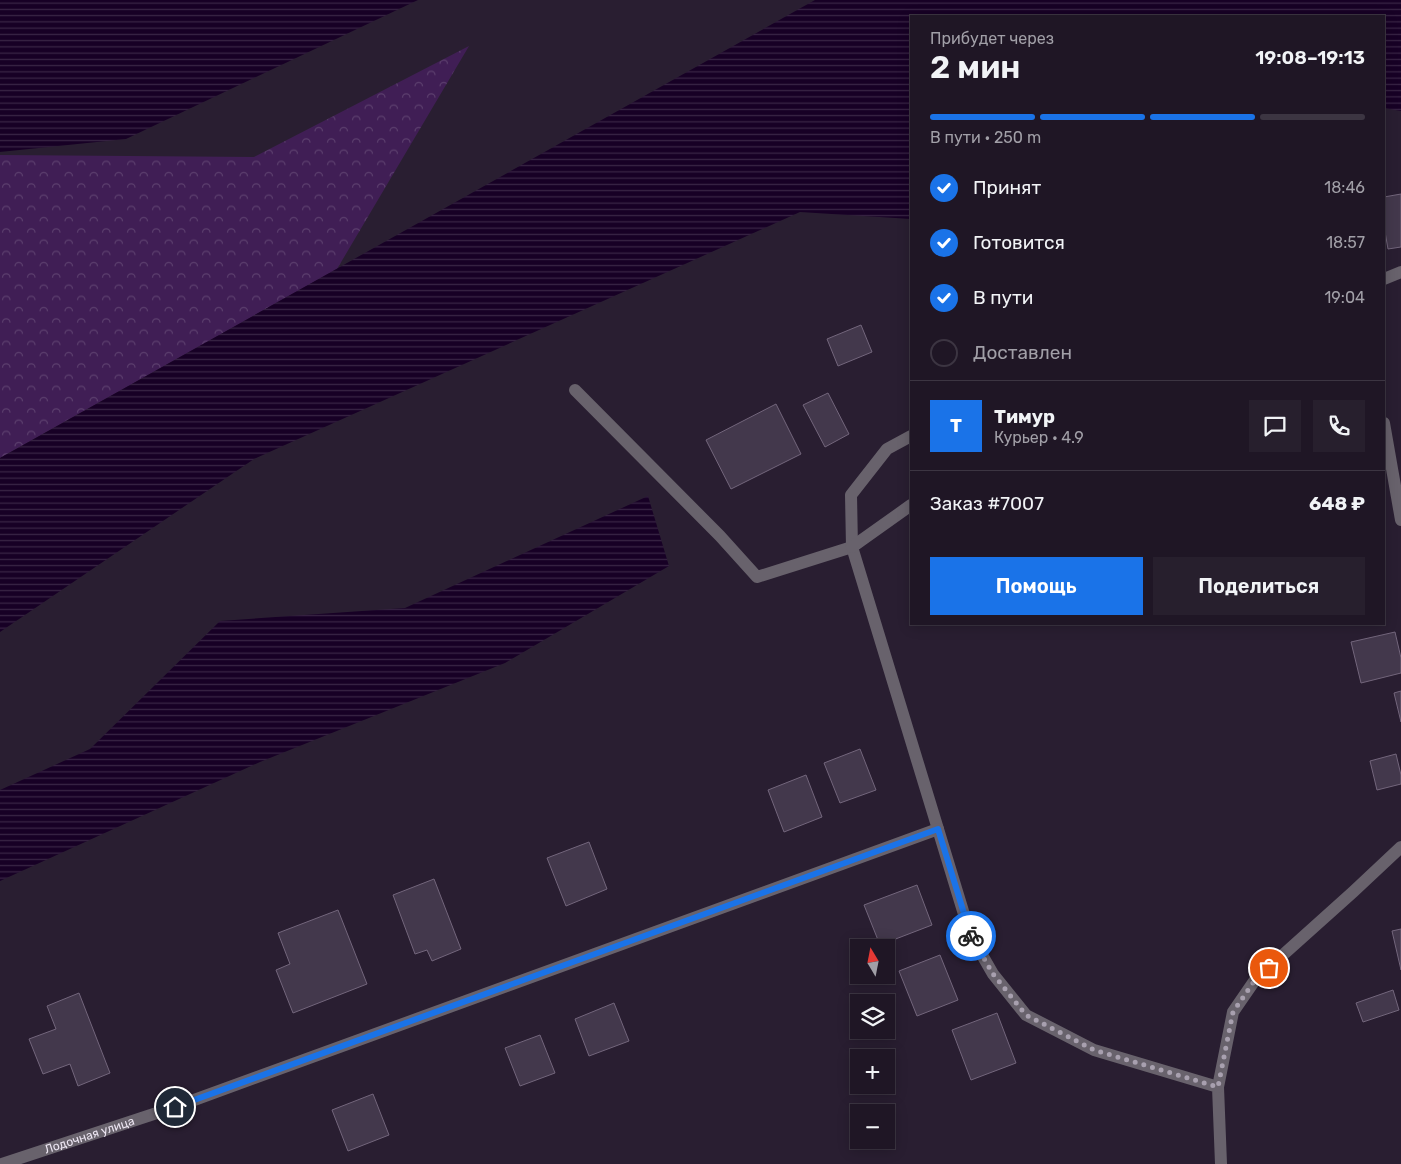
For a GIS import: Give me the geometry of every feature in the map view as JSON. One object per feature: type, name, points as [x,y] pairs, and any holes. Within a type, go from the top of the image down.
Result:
[{"type":"street","points":[[1385,279],[1401,272]]},
{"type":"street","points":[[575,390],[720,536],[757,577],[852,547],[910,506]]},
{"type":"street","points":[[1385,430],[1401,520]]},
{"type":"street","points":[[910,437],[887,449],[851,495],[852,547],[970,934],[993,974],[1026,1015],[1094,1050],[1218,1087]]},
{"type":"street","name":"Лодочная улица","points":[[2,1164],[175,1107],[938,829]]},
{"type":"street","points":[[1221,1164],[1218,1087],[1233,1012],[1255,980],[1354,892],[1401,847]]},
{"type":"green space","points":[[469,46],[337,269],[0,458],[0,155],[254,157]]},
{"type":"shaded area","points":[[0,0],[418,0],[126,139],[0,152]]},
{"type":"shaded area","points":[[815,0],[1401,0],[1401,111],[1385,108],[1385,15],[910,15],[910,219],[800,212],[254,459],[0,632],[0,458]]},
{"type":"shaded area","points":[[648,496],[669,566],[505,663],[260,762],[0,881],[0,790],[90,749],[220,621],[405,608]]},
{"type":"building","points":[[1401,194],[1401,247],[1388,249],[1385,232],[1385,197]]},
{"type":"building","points":[[861,325],[872,352],[838,366],[827,339]]},
{"type":"building","points":[[828,393],[849,434],[825,447],[803,405]]},
{"type":"building","points":[[776,404],[801,454],[731,489],[706,440]]},
{"type":"building","points":[[1395,632],[1401,658],[1401,673],[1361,683],[1351,642]]},
{"type":"building","points":[[1401,691],[1401,722],[1394,693]]},
{"type":"building","points":[[860,749],[876,790],[840,803],[824,763]]},
{"type":"building","points":[[1396,754],[1401,784],[1377,790],[1370,761]]},
{"type":"building","points":[[806,775],[822,817],[784,832],[768,790]]},
{"type":"building","points":[[589,842],[607,889],[566,906],[547,858]]},
{"type":"building","points":[[434,879],[461,949],[432,961],[427,950],[415,954],[393,895]]},
{"type":"building","points":[[917,885],[932,925],[895,939],[878,939],[864,905]]},
{"type":"building","points":[[338,910],[367,984],[293,1013],[276,970],[290,964],[278,933]]},
{"type":"building","points":[[1401,929],[1401,970],[1392,931]]},
{"type":"building","points":[[940,955],[958,1000],[917,1016],[899,971]]},
{"type":"building","points":[[1393,990],[1399,1010],[1363,1022],[1356,1003]]},
{"type":"building","points":[[79,993],[110,1073],[78,1086],[70,1064],[43,1074],[29,1039],[56,1029],[47,1006]]},
{"type":"building","points":[[614,1003],[629,1041],[589,1056],[575,1019]]},
{"type":"building","points":[[997,1013],[1016,1063],[971,1080],[952,1030]]},
{"type":"building","points":[[540,1035],[555,1073],[520,1086],[505,1048]]},
{"type":"building","points":[[373,1094],[389,1135],[348,1151],[332,1110]]},
{"type":"way so far","points":[[971,936],[993,974],[1026,1015],[1094,1050],[1218,1087],[1233,1012],[1255,980],[1269,968]]},
{"type":"route","points":[[175,1107],[938,829],[971,936]]}]
